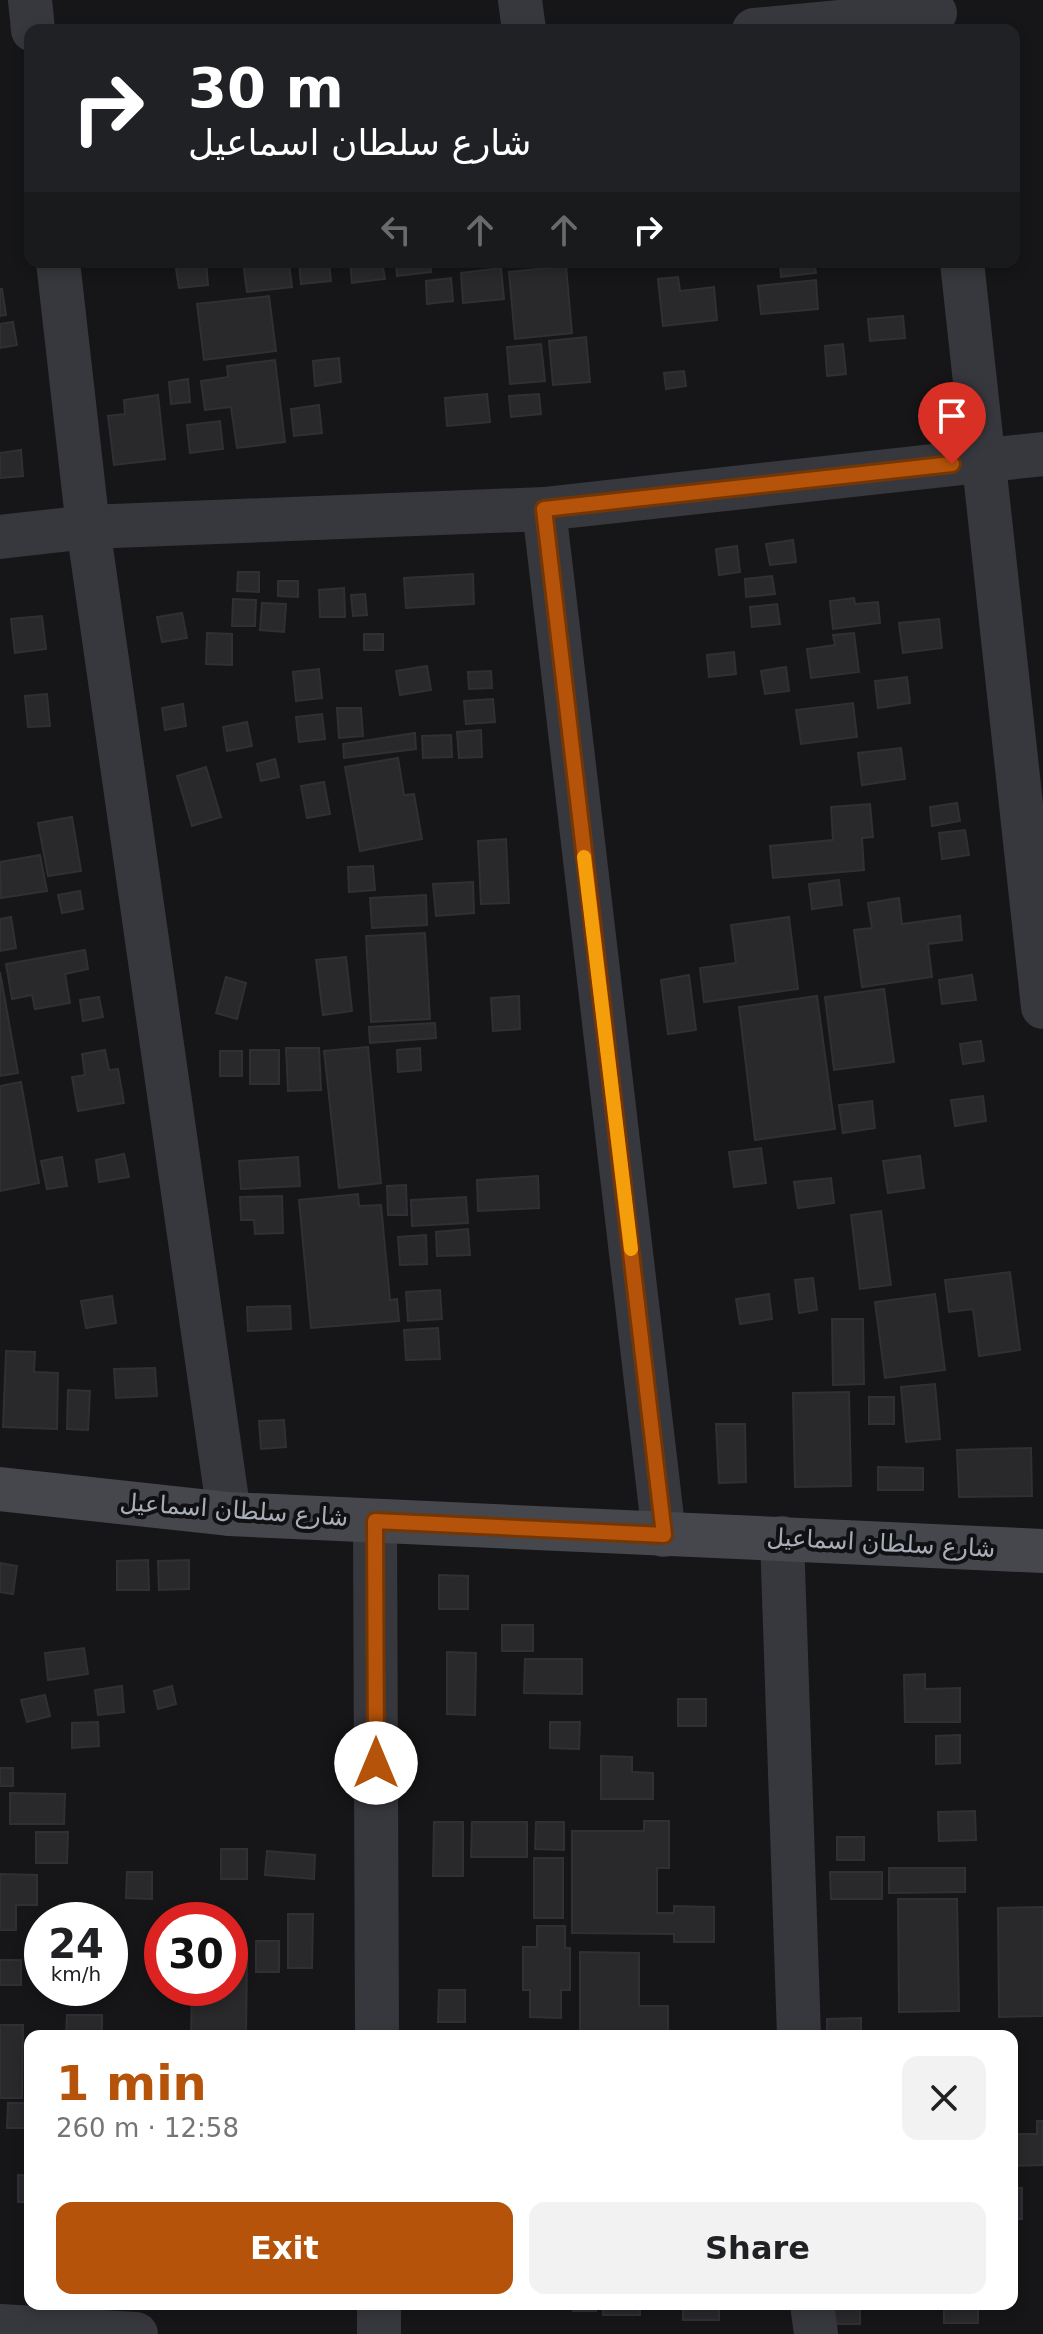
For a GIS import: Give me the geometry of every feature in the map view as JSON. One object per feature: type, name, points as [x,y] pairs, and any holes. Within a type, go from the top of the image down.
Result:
[{"type":"street","points":[[30,0],[32,24]]},
{"type":"street","points":[[520,0],[523,24]]},
{"type":"street","points":[[822,24],[935,14]]},
{"type":"street","points":[[59,268],[88,527],[229,1514]]},
{"type":"street","points":[[963,268],[1043,1007]]},
{"type":"street","points":[[0,537],[88,527],[544,509],[1043,454]]},
{"type":"street","points":[[544,509],[664,1535]]},
{"type":"street","name":"شارع سلطان اسماعيل","points":[[0,1489],[229,1514],[1043,1551]]},
{"type":"street","points":[[375,1521],[377,2030]]},
{"type":"street","points":[[782,1538],[799,2030]]},
{"type":"street","points":[[379,2310],[379,2334]]},
{"type":"street","points":[[813,2310],[816,2334]]},
{"type":"street","points":[[0,2326],[136,2334]]},
{"type":"building","points":[[176,268],[207,268],[208,285],[179,288]]},
{"type":"building","points":[[244,268],[290,268],[292,287],[247,292]]},
{"type":"building","points":[[300,268],[330,268],[331,281],[301,284]]},
{"type":"building","points":[[351,268],[383,268],[385,279],[352,283]]},
{"type":"building","points":[[396,268],[431,268],[431,272],[397,276]]},
{"type":"building","points":[[501,268],[504,299],[463,303],[461,273]]},
{"type":"building","points":[[566,268],[572,333],[515,339],[509,272]]},
{"type":"building","points":[[780,268],[815,268],[816,273],[781,277]]},
{"type":"building","points":[[678,277],[680,291],[714,287],[717,320],[663,326],[658,279]]},
{"type":"building","points":[[451,278],[453,301],[427,304],[426,281]]},
{"type":"building","points":[[816,280],[818,309],[761,314],[758,286]]},
{"type":"building","points":[[0,289],[6,315],[0,316]]},
{"type":"building","points":[[269,296],[276,351],[204,360],[197,304]]},
{"type":"building","points":[[903,316],[905,338],[870,341],[868,319]]},
{"type":"building","points":[[13,322],[17,345],[0,348],[0,324]]},
{"type":"building","points":[[586,337],[590,382],[553,385],[549,341]]},
{"type":"building","points":[[541,344],[545,381],[510,384],[507,347]]},
{"type":"building","points":[[843,344],[846,374],[827,376],[825,346]]},
{"type":"building","points":[[339,358],[341,382],[315,386],[313,361]]},
{"type":"building","points":[[275,360],[285,442],[237,448],[231,407],[205,410],[201,381],[228,377],[227,366]]},
{"type":"building","points":[[684,371],[686,386],[666,389],[664,373]]},
{"type":"building","points":[[188,379],[190,402],[171,404],[169,382]]},
{"type":"building","points":[[487,394],[490,422],[447,426],[445,398]]},
{"type":"building","points":[[539,394],[541,414],[511,417],[509,396]]},
{"type":"building","points":[[158,395],[165,459],[114,465],[108,416],[125,414],[124,400]]},
{"type":"building","points":[[319,405],[322,433],[294,436],[291,409]]},
{"type":"building","points":[[220,421],[223,449],[190,453],[187,425]]},
{"type":"building","points":[[21,450],[23,476],[0,478],[0,453]]},
{"type":"building","points":[[793,540],[796,562],[770,565],[766,544]]},
{"type":"building","points":[[737,546],[740,572],[719,575],[716,549]]},
{"type":"building","points":[[238,572],[259,572],[259,592],[237,591]]},
{"type":"building","points":[[473,574],[474,604],[406,608],[404,578]]},
{"type":"building","points":[[772,576],[775,594],[746,597],[745,579]]},
{"type":"building","points":[[278,581],[298,581],[298,597],[278,596]]},
{"type":"building","points":[[344,588],[345,617],[320,617],[319,590]]},
{"type":"building","points":[[365,594],[367,615],[353,616],[351,595]]},
{"type":"building","points":[[854,598],[855,604],[878,602],[880,623],[833,629],[830,601]]},
{"type":"building","points":[[233,599],[256,600],[255,626],[232,626]]},
{"type":"building","points":[[262,603],[286,604],[284,632],[260,630]]},
{"type":"building","points":[[777,604],[780,624],[752,627],[750,607]]},
{"type":"building","points":[[182,613],[187,638],[162,642],[157,617]]},
{"type":"building","points":[[42,616],[46,649],[15,653],[11,619]]},
{"type":"building","points":[[939,619],[942,648],[903,653],[899,623]]},
{"type":"building","points":[[207,633],[232,634],[232,665],[206,664]]},
{"type":"building","points":[[854,633],[859,672],[811,678],[807,649],[835,645],[833,635]]},
{"type":"building","points":[[364,634],[383,634],[383,650],[364,650]]},
{"type":"building","points":[[734,652],[736,674],[709,677],[707,655]]},
{"type":"building","points":[[427,666],[431,690],[400,695],[396,671]]},
{"type":"building","points":[[786,667],[789,691],[765,694],[761,671]]},
{"type":"building","points":[[319,669],[322,698],[296,701],[293,672]]},
{"type":"building","points":[[491,671],[492,688],[469,689],[468,672]]},
{"type":"building","points":[[907,677],[910,703],[878,708],[875,681]]},
{"type":"building","points":[[47,694],[50,726],[28,727],[25,696]]},
{"type":"building","points":[[493,699],[495,722],[466,724],[464,701]]},
{"type":"building","points":[[853,703],[857,737],[801,744],[796,710]]},
{"type":"building","points":[[183,704],[186,726],[165,730],[162,708]]},
{"type":"building","points":[[337,708],[361,708],[363,736],[339,738]]},
{"type":"building","points":[[322,714],[325,739],[299,742],[296,717]]},
{"type":"building","points":[[247,722],[252,746],[227,751],[223,727]]},
{"type":"building","points":[[481,730],[482,757],[459,758],[457,732]]},
{"type":"building","points":[[415,733],[416,749],[344,758],[343,744]]},
{"type":"building","points":[[451,735],[452,757],[423,758],[422,736]]},
{"type":"building","points":[[901,748],[905,779],[862,785],[858,753]]},
{"type":"building","points":[[398,758],[404,795],[414,794],[422,839],[360,851],[345,767]]},
{"type":"building","points":[[275,759],[279,777],[261,781],[257,764]]},
{"type":"building","points":[[206,767],[221,817],[192,826],[177,776]]},
{"type":"building","points":[[324,782],[330,814],[307,818],[301,786]]},
{"type":"building","points":[[957,803],[960,821],[932,826],[930,807]]},
{"type":"building","points":[[870,804],[873,837],[862,838],[864,870],[773,878],[770,846],[833,840],[831,807]]},
{"type":"building","points":[[72,817],[81,871],[48,876],[38,823]]},
{"type":"building","points":[[965,830],[969,855],[942,859],[939,833]]},
{"type":"building","points":[[506,839],[509,903],[481,904],[478,841]]},
{"type":"building","points":[[40,855],[47,891],[1,898],[0,862]]},
{"type":"building","points":[[373,866],[375,890],[349,892],[348,867]]},
{"type":"building","points":[[839,880],[842,905],[812,909],[809,884]]},
{"type":"building","points":[[473,882],[474,913],[436,916],[433,884]]},
{"type":"building","points":[[80,891],[83,909],[62,913],[58,895]]},
{"type":"building","points":[[426,895],[427,925],[372,928],[370,898]]},
{"type":"building","points":[[899,898],[902,924],[960,916],[962,940],[928,944],[932,977],[862,987],[854,930],[872,928],[868,903]]},
{"type":"building","points":[[11,917],[16,948],[0,951],[0,919]]},
{"type":"building","points":[[789,917],[798,989],[704,1002],[700,968],[736,963],[731,925]]},
{"type":"building","points":[[425,933],[430,1019],[371,1022],[366,936]]},
{"type":"building","points":[[85,950],[88,969],[65,974],[70,1003],[35,1009],[32,995],[12,999],[6,964]]},
{"type":"building","points":[[346,957],[352,1011],[323,1015],[316,960]]},
{"type":"building","points":[[0,972],[18,1073],[0,1076]]},
{"type":"building","points":[[689,975],[696,1030],[668,1034],[661,980]]},
{"type":"building","points":[[972,975],[976,1000],[942,1004],[939,980]]},
{"type":"building","points":[[226,977],[246,983],[237,1019],[216,1013]]},
{"type":"building","points":[[884,989],[894,1062],[834,1070],[825,997]]},
{"type":"building","points":[[519,996],[520,1029],[493,1031],[491,998]]},
{"type":"building","points":[[817,996],[835,1129],[755,1140],[739,1007]]},
{"type":"building","points":[[99,997],[103,1017],[83,1021],[80,1000]]},
{"type":"building","points":[[435,1023],[436,1038],[370,1043],[369,1027]]},
{"type":"building","points":[[981,1041],[984,1061],[963,1064],[960,1044]]},
{"type":"building","points":[[368,1047],[381,1183],[339,1188],[324,1051]]},
{"type":"building","points":[[286,1048],[319,1048],[321,1090],[288,1091]]},
{"type":"building","points":[[420,1048],[421,1070],[398,1072],[397,1050]]},
{"type":"building","points":[[105,1050],[109,1070],[118,1069],[124,1103],[78,1111],[72,1077],[85,1075],[82,1054]]},
{"type":"building","points":[[250,1050],[279,1050],[279,1084],[250,1084]]},
{"type":"building","points":[[220,1051],[242,1051],[242,1076],[220,1076]]},
{"type":"building","points":[[21,1082],[39,1183],[0,1191],[0,1086]]},
{"type":"building","points":[[983,1096],[986,1121],[955,1126],[951,1100]]},
{"type":"building","points":[[872,1101],[875,1128],[843,1133],[839,1105]]},
{"type":"building","points":[[761,1148],[766,1183],[734,1187],[729,1152]]},
{"type":"building","points":[[124,1154],[129,1177],[99,1182],[96,1160]]},
{"type":"building","points":[[920,1156],[924,1188],[888,1193],[883,1161]]},
{"type":"building","points":[[62,1157],[67,1186],[47,1189],[41,1161]]},
{"type":"building","points":[[298,1157],[300,1186],[241,1189],[239,1161]]},
{"type":"building","points":[[538,1176],[539,1208],[478,1211],[477,1180]]},
{"type":"building","points":[[831,1178],[834,1203],[798,1208],[794,1182]]},
{"type":"building","points":[[406,1185],[407,1215],[388,1215],[387,1186]]},
{"type":"building","points":[[358,1194],[359,1206],[381,1205],[390,1300],[397,1299],[399,1321],[311,1328],[299,1200]]},
{"type":"building","points":[[282,1196],[283,1233],[255,1234],[254,1220],[241,1220],[240,1197]]},
{"type":"building","points":[[466,1197],[468,1223],[412,1226],[411,1200]]},
{"type":"building","points":[[881,1211],[891,1285],[860,1289],[851,1215]]},
{"type":"building","points":[[468,1229],[470,1255],[437,1256],[436,1232]]},
{"type":"building","points":[[426,1235],[427,1264],[400,1265],[398,1237]]},
{"type":"building","points":[[1010,1272],[1020,1350],[979,1356],[973,1309],[949,1312],[945,1280]]},
{"type":"building","points":[[813,1278],[817,1310],[799,1313],[795,1280]]},
{"type":"building","points":[[440,1290],[442,1319],[408,1321],[406,1292]]},
{"type":"building","points":[[769,1294],[772,1319],[740,1324],[736,1299]]},
{"type":"building","points":[[935,1294],[945,1370],[885,1378],[875,1302]]},
{"type":"building","points":[[112,1296],[116,1323],[86,1328],[81,1301]]},
{"type":"building","points":[[290,1306],[291,1329],[248,1331],[247,1307]]},
{"type":"building","points":[[832,1319],[863,1319],[864,1384],[833,1385]]},
{"type":"building","points":[[438,1328],[440,1359],[406,1360],[404,1330]]},
{"type":"building","points":[[6,1351],[35,1352],[34,1372],[58,1373],[57,1429],[3,1427]]},
{"type":"building","points":[[155,1368],[157,1396],[116,1398],[114,1369]]},
{"type":"building","points":[[935,1384],[940,1439],[906,1442],[901,1387]]},
{"type":"building","points":[[68,1390],[90,1391],[88,1430],[67,1429]]},
{"type":"building","points":[[849,1392],[851,1486],[795,1487],[793,1393]]},
{"type":"building","points":[[869,1397],[894,1397],[894,1424],[869,1424]]},
{"type":"building","points":[[284,1420],[286,1447],[261,1449],[259,1421]]},
{"type":"building","points":[[716,1424],[745,1424],[746,1482],[719,1483]]},
{"type":"building","points":[[1031,1448],[1032,1496],[959,1497],[957,1450]]},
{"type":"building","points":[[878,1467],[923,1468],[923,1490],[878,1490]]},
{"type":"building","points":[[148,1560],[149,1590],[117,1590],[117,1561]]},
{"type":"building","points":[[189,1560],[189,1589],[159,1590],[158,1561]]},
{"type":"building","points":[[0,1563],[17,1566],[13,1594],[0,1592]]},
{"type":"building","points":[[439,1575],[468,1576],[468,1609],[439,1609]]},
{"type":"building","points":[[502,1625],[533,1625],[533,1651],[502,1651]]},
{"type":"building","points":[[84,1648],[88,1674],[48,1680],[45,1653]]},
{"type":"building","points":[[447,1652],[476,1653],[475,1715],[447,1714]]},
{"type":"building","points":[[525,1659],[582,1659],[582,1694],[524,1693]]},
{"type":"building","points":[[925,1674],[925,1689],[960,1688],[960,1722],[905,1722],[904,1675]]},
{"type":"building","points":[[122,1686],[124,1712],[98,1715],[95,1690]]},
{"type":"building","points":[[172,1686],[176,1704],[158,1709],[154,1691]]},
{"type":"building","points":[[45,1695],[50,1716],[27,1722],[21,1700]]},
{"type":"building","points":[[678,1699],[706,1699],[706,1726],[678,1726]]},
{"type":"building","points":[[98,1722],[99,1746],[72,1748],[72,1723]]},
{"type":"building","points":[[550,1722],[580,1722],[579,1749],[550,1748]]},
{"type":"building","points":[[960,1735],[960,1763],[936,1764],[936,1736]]},
{"type":"building","points":[[601,1756],[632,1757],[632,1772],[653,1773],[653,1799],[601,1799]]},
{"type":"building","points":[[0,1768],[13,1768],[13,1786],[0,1786]]},
{"type":"building","points":[[10,1793],[65,1794],[64,1824],[10,1824]]},
{"type":"building","points":[[975,1811],[976,1840],[939,1841],[938,1812]]},
{"type":"building","points":[[644,1821],[669,1821],[669,1868],[657,1868],[657,1913],[674,1913],[674,1906],[714,1907],[714,1942],[674,1942],[674,1934],[572,1933],[572,1831],[644,1831]]},
{"type":"building","points":[[434,1822],[463,1822],[463,1876],[433,1876]]},
{"type":"building","points":[[472,1822],[527,1822],[527,1857],[471,1857]]},
{"type":"building","points":[[536,1822],[564,1822],[564,1850],[535,1849]]},
{"type":"building","points":[[36,1832],[68,1832],[67,1863],[36,1863]]},
{"type":"building","points":[[837,1837],[864,1837],[864,1860],[837,1860]]},
{"type":"building","points":[[221,1849],[247,1849],[247,1879],[221,1879]]},
{"type":"building","points":[[267,1851],[315,1855],[314,1879],[265,1875]]},
{"type":"building","points":[[534,1858],[563,1858],[563,1918],[534,1918]]},
{"type":"building","points":[[889,1868],[965,1868],[965,1892],[889,1893]]},
{"type":"building","points":[[127,1872],[152,1872],[152,1899],[126,1898]]},
{"type":"building","points":[[830,1872],[882,1872],[882,1899],[831,1899]]},
{"type":"building","points":[[0,1874],[37,1875],[37,1902],[16,1905],[16,1930],[0,1930]]},
{"type":"building","points":[[898,1899],[957,1899],[959,2011],[899,2012]]},
{"type":"building","points":[[1043,1907],[1043,2016],[999,2017],[998,1908]]},
{"type":"building","points":[[288,1914],[313,1914],[312,1968],[288,1968]]},
{"type":"building","points":[[537,1926],[565,1926],[565,1948],[570,1948],[570,1990],[561,1990],[561,2018],[530,2017],[530,1990],[523,1990],[523,1947],[537,1947]]},
{"type":"building","points":[[256,1941],[279,1941],[279,1972],[256,1972]]},
{"type":"building","points":[[580,1952],[639,1953],[639,2006],[668,2006],[668,2030],[580,2030]]},
{"type":"building","points":[[0,1960],[21,1960],[21,1985],[0,1985]]},
{"type":"building","points":[[439,1990],[465,1990],[465,2022],[438,2022]]},
{"type":"building","points":[[192,2006],[246,2006],[246,2030],[191,2030]]},
{"type":"building","points":[[67,2015],[102,2015],[102,2030],[66,2030]]},
{"type":"building","points":[[861,2018],[861,2030],[827,2030],[827,2019]]},
{"type":"building","points":[[0,2025],[23,2025],[22,2098],[0,2098]]},
{"type":"building","points":[[8,2103],[24,2103],[24,2128],[7,2128]]},
{"type":"building","points":[[1037,2121],[1043,2121],[1043,2165],[1018,2166],[1018,2134],[1037,2134]]},
{"type":"building","points":[[18,2175],[24,2176],[24,2202],[18,2202]]},
{"type":"building","points":[[1018,2188],[1022,2188],[1022,2219],[1018,2219]]},
{"type":"building","points":[[603,2310],[640,2310],[640,2315],[603,2315]]},
{"type":"building","points":[[683,2310],[719,2310],[719,2320],[683,2320]]},
{"type":"building","points":[[830,2310],[860,2310],[860,2324],[830,2324]]},
{"type":"building","points":[[944,2310],[978,2310],[978,2323],[944,2323]]},
{"type":"slow traffic","points":[[584,857],[631,1249]]},
{"type":"route","points":[[376,1763],[375,1521],[664,1535],[544,509],[952,464]]}]
